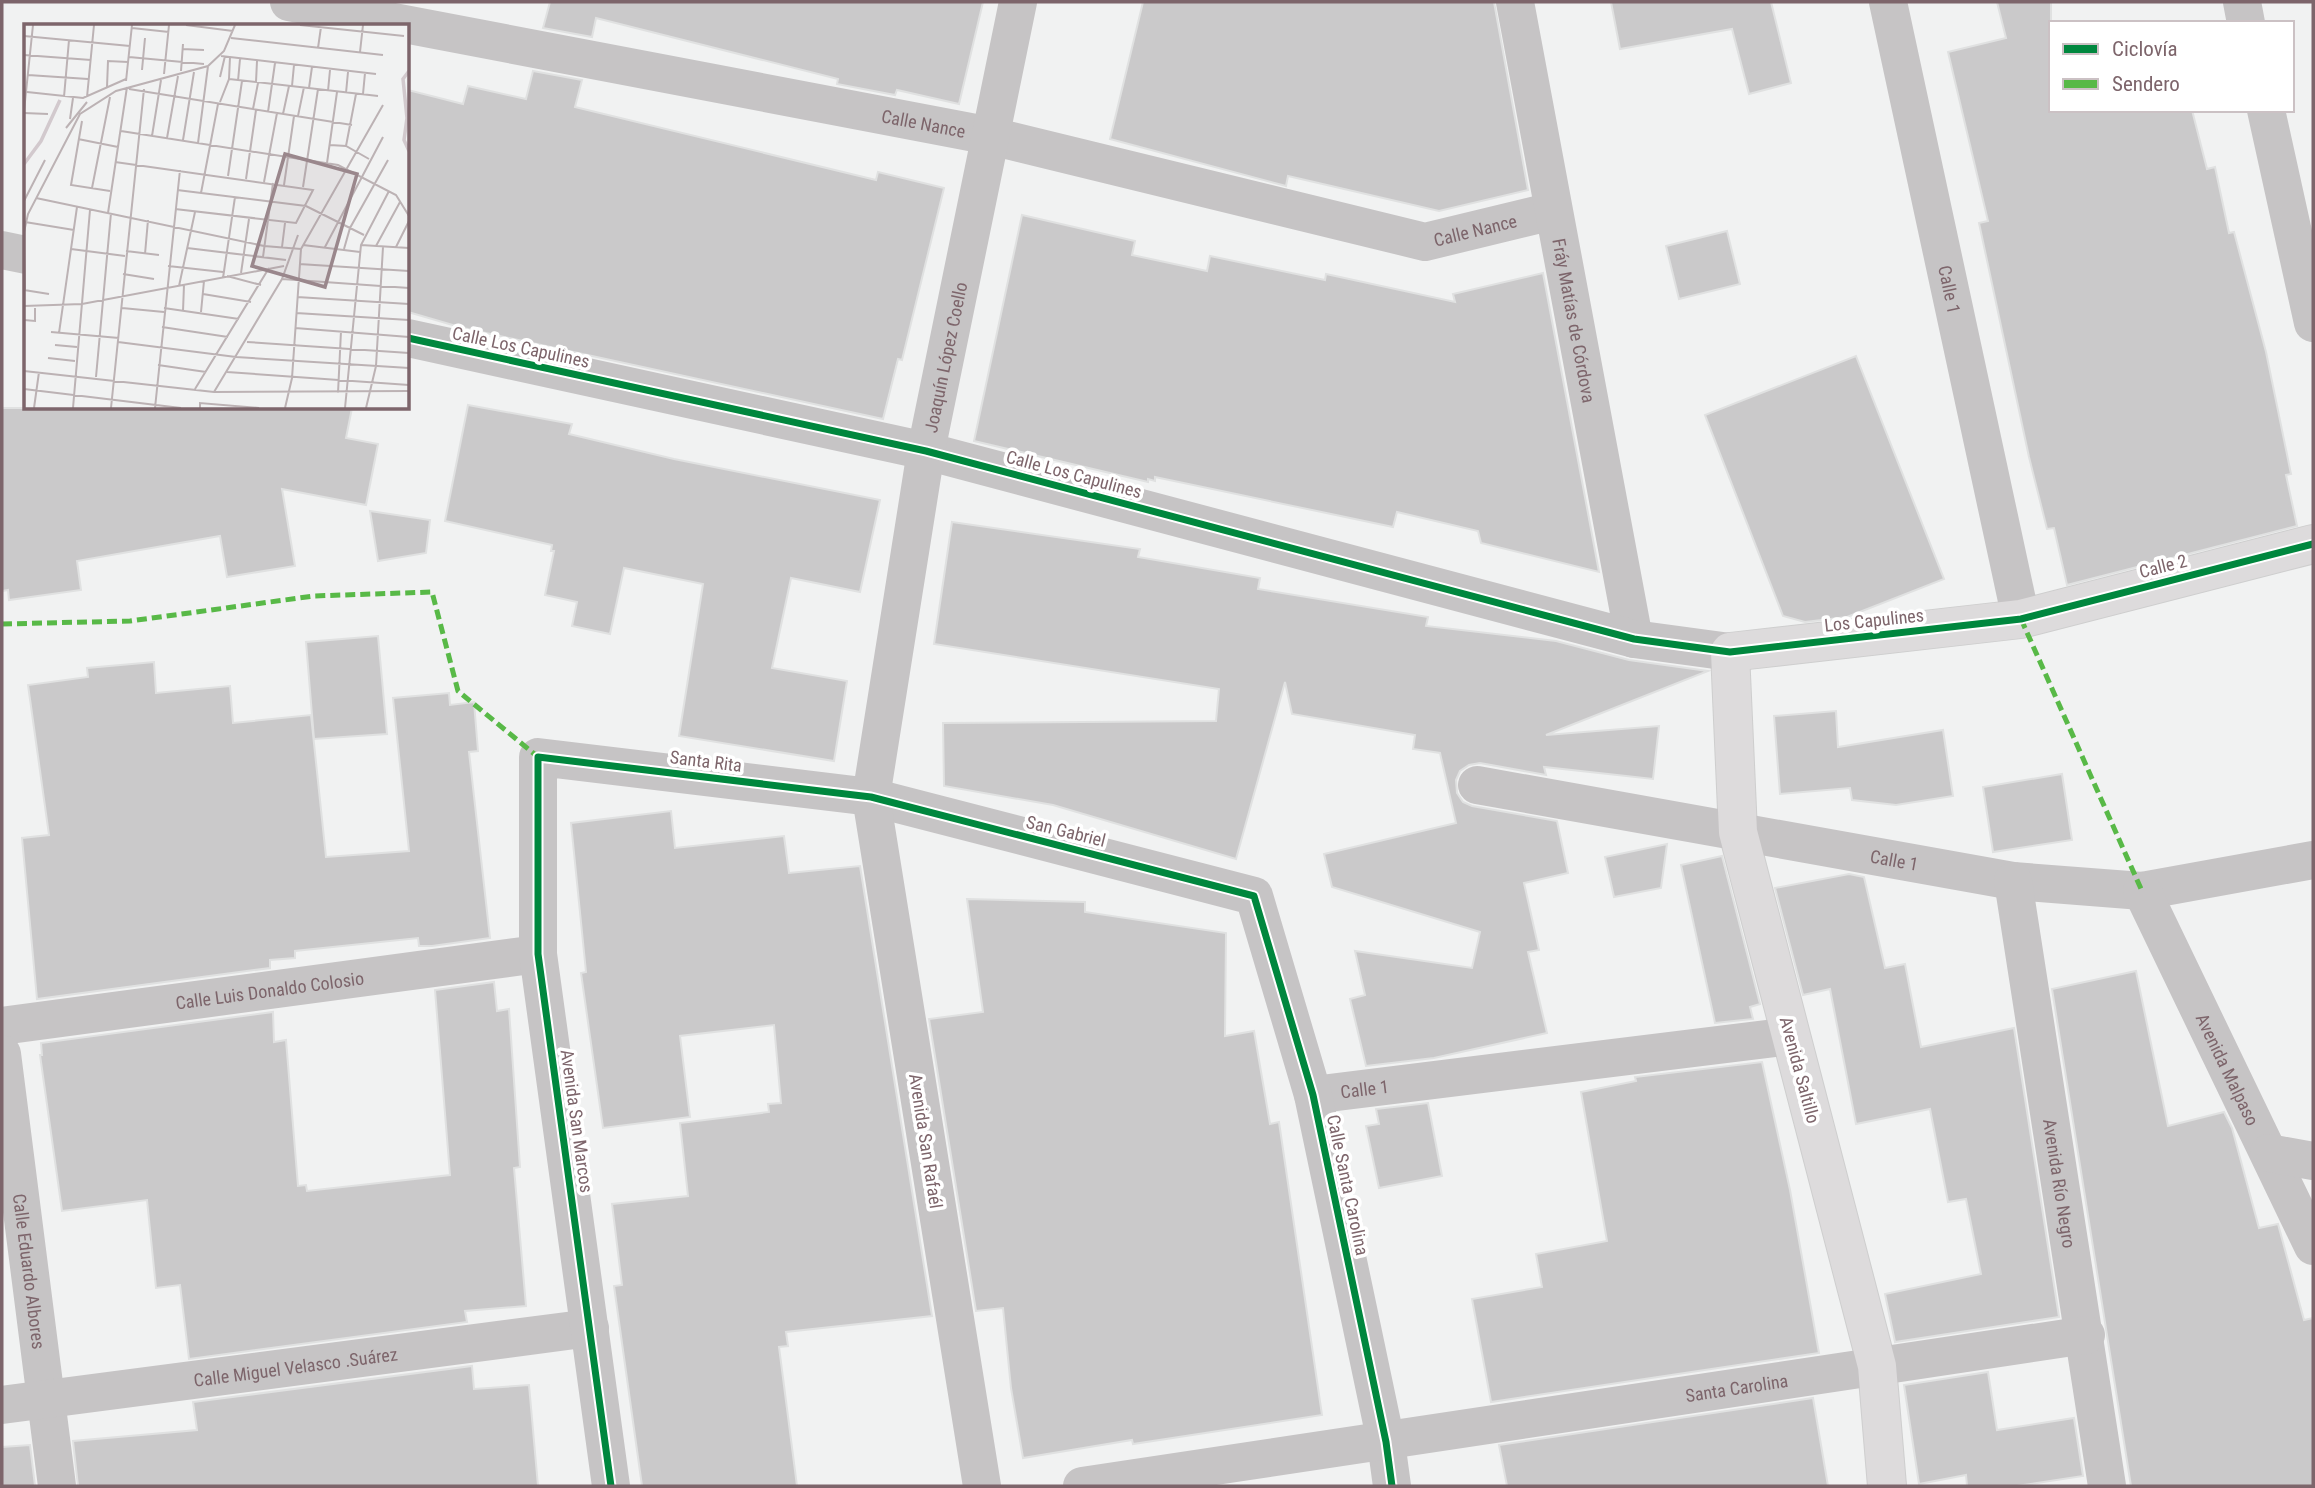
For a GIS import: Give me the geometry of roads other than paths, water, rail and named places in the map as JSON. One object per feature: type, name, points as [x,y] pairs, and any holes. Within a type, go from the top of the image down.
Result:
[{"type":"street","name":"Calle Nance","points":[[289,2],[404,24]]},
{"type":"street","name":"Joaquín López Coello","points":[[871,797],[926,451],[1018,2]]},
{"type":"street","name":"Fráy Matías de Córdova","points":[[1515,2],[1634,639]]},
{"type":"street","name":"Calle 1","points":[[1888,2],[2021,619]]},
{"type":"street","points":[[2242,2],[2246,21]]},
{"type":"street","name":"Calle Nance","points":[[410,25],[991,136],[1425,242],[1553,211]]},
{"type":"street","points":[[2266,112],[2313,323]]},
{"type":"street","points":[[2,250],[24,255]]},
{"type":"street","name":"Calle Los Capulines","points":[[410,338],[926,451],[1634,639],[1730,652]]},
{"type":"street","name":"Calle 2","points":[[2021,619],[2313,544]]},
{"type":"street","name":"Los Capulines","points":[[1730,652],[2021,619]]},
{"type":"street","name":"Avenida Saltillo","points":[[1730,652],[1738,832],[1877,1366],[1886,1486]]},
{"type":"street","name":"Santa Rita","points":[[538,757],[871,797]]},
{"type":"street","name":"Avenida San Marcos","points":[[538,757],[538,954],[611,1486]]},
{"type":"street","name":"Calle 1","points":[[1476,785],[2013,881],[2142,891],[2313,860]]},
{"type":"street","name":"San Gabriel","points":[[871,797],[1254,896]]},
{"type":"street","name":"Avenida San Rafaél","points":[[871,797],[982,1486]]},
{"type":"street","name":"Avenida Río Negro","points":[[2013,881],[2086,1335],[2107,1486]]},
{"type":"street","name":"Avenida Malpaso","points":[[2142,891],[2313,1246]]},
{"type":"street","name":"Calle Santa Carolina","points":[[1254,896],[1313,1095],[1386,1442],[1392,1486]]},
{"type":"street","name":"Calle Luis Donaldo Colosio","points":[[2,1026],[538,954]]},
{"type":"street","name":"Calle 1","points":[[1313,1095],[1791,1036]]},
{"type":"street","name":"Calle Eduardo Albores","points":[[2,1054],[57,1486]]},
{"type":"street","points":[[2269,1153],[2313,1161]]},
{"type":"street","name":"Calle Miguel Velasco .Suárez","points":[[2,1405],[590,1328]]},
{"type":"street","name":"Santa Carolina","points":[[1386,1442],[2086,1335]]},
{"type":"street","points":[[1082,1486],[1386,1442]]}]
